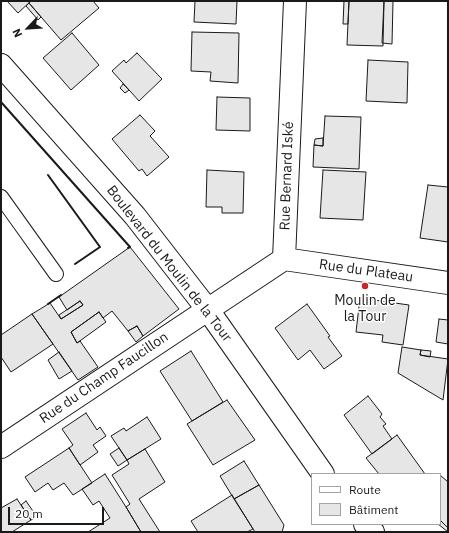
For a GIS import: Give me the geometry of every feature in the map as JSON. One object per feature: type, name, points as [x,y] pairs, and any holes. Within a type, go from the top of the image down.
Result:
[{"type":"street","name":"Rue Bernard Iské","points":[[284,259],[295,1]]},
{"type":"street","name":"Boulevard du Moulin de la Tour","points":[[1,65],[135,216],[208,310],[322,473]]},
{"type":"street","name":"Rue du Plateau","points":[[284,259],[448,283]]},
{"type":"street","points":[[208,310],[284,259]]},
{"type":"street","name":"Rue du Champ Faucillon","points":[[1,447],[208,310]]},
{"type":"lane","points":[[1,197],[56,274]]},
{"type":"building","points":[[7,1],[31,1],[18,13]]},
{"type":"building","points":[[31,1],[93,1],[99,8],[61,40],[29,3]]},
{"type":"building","points":[[195,1],[237,1],[236,24],[194,22]]},
{"type":"building","points":[[344,1],[349,1],[348,24],[343,24]]},
{"type":"building","points":[[349,1],[384,1],[383,46],[347,45]]},
{"type":"building","points":[[384,1],[393,1],[392,44],[382,43]]},
{"type":"building","points":[[29,3],[41,17],[38,20],[26,6]]},
{"type":"building","points":[[192,32],[239,33],[238,83],[210,81],[211,72],[191,71]]},
{"type":"building","points":[[72,33],[99,65],[71,90],[43,58]]},
{"type":"building","points":[[137,53],[162,79],[139,101],[112,71],[124,60],[126,63]]},
{"type":"building","points":[[368,60],[408,62],[407,103],[366,101]]},
{"type":"building","points":[[123,84],[129,90],[125,93],[120,88]]},
{"type":"building","points":[[217,97],[250,98],[250,131],[216,130]]},
{"type":"building","points":[[140,115],[155,131],[150,136],[169,157],[147,176],[142,169],[139,171],[112,139]]},
{"type":"building","points":[[325,116],[361,117],[359,169],[313,167],[314,145],[323,146]]},
{"type":"building","points":[[323,138],[323,146],[314,145],[315,139]]},
{"type":"building","points":[[207,170],[244,172],[243,213],[222,213],[222,207],[206,207]]},
{"type":"building","points":[[323,170],[366,172],[363,220],[320,218]]},
{"type":"building","points":[[428,185],[448,187],[448,242],[420,238]]},
{"type":"building","points":[[130,247],[179,309],[143,336],[137,326],[128,331],[112,311],[103,318],[99,312],[71,332],[77,343],[80,341],[98,367],[78,380],[32,314],[50,303],[61,319],[83,305],[80,301],[67,310],[59,297]]},
{"type":"building","points":[[360,298],[409,305],[403,345],[382,342],[383,335],[356,332]]},
{"type":"building","points":[[80,301],[83,305],[61,319],[59,315]]},
{"type":"building","points":[[307,304],[330,336],[328,337],[342,356],[324,369],[310,350],[298,360],[275,328]]},
{"type":"building","points":[[99,312],[106,322],[77,343],[71,332]]},
{"type":"building","points":[[32,314],[53,344],[11,372],[1,357],[1,335]]},
{"type":"building","points":[[439,319],[448,320],[448,344],[436,342]]},
{"type":"building","points":[[137,326],[143,336],[136,342],[128,331]]},
{"type":"building","points":[[402,347],[421,350],[420,355],[448,359],[443,400],[398,373]]},
{"type":"building","points":[[421,350],[431,351],[430,357],[420,355]]},
{"type":"building","points":[[191,351],[223,402],[192,421],[160,371]]},
{"type":"building","points":[[59,352],[72,371],[59,379],[48,360]]},
{"type":"building","points":[[368,396],[382,414],[380,417],[386,424],[383,426],[392,439],[372,454],[344,415]]},
{"type":"building","points":[[227,400],[255,440],[213,465],[187,424]]},
{"type":"building","points":[[86,413],[97,430],[100,427],[106,436],[93,445],[98,452],[80,465],[69,448],[73,445],[62,429]]},
{"type":"building","points":[[147,417],[161,439],[127,460],[111,436],[124,428],[126,431]]},
{"type":"building","points":[[397,435],[424,473],[378,473],[366,458]]},
{"type":"building","points":[[69,448],[92,483],[73,495],[64,483],[53,490],[48,483],[35,492],[25,477]]},
{"type":"building","points":[[119,448],[127,460],[118,466],[110,454]]},
{"type":"building","points":[[145,449],[165,482],[139,499],[160,532],[141,532],[126,507],[130,504],[112,475],[129,464],[127,460]]},
{"type":"building","points":[[244,461],[259,485],[234,499],[220,476]]},
{"type":"building","points":[[105,474],[141,532],[88,532],[110,518],[99,501],[93,505],[82,489]]},
{"type":"building","points":[[441,476],[448,482],[448,528],[441,521]]},
{"type":"building","points":[[259,485],[284,525],[282,532],[255,532],[234,499]]},
{"type":"building","points":[[232,495],[253,529],[247,532],[198,532],[191,521]]},
{"type":"building","points":[[17,499],[31,520],[12,532],[1,532],[1,508]]},
{"type":"building","points":[[26,501],[37,517],[31,520],[21,505]]},
{"type":"building","points":[[441,521],[448,528],[448,532],[439,525],[441,525]]},
{"type":"wall","points":[[1,102],[130,247],[128,248]]},
{"type":"wall","points":[[48,175],[100,247],[75,264]]},
{"type":"wall","points":[[48,304],[61,295]]},
{"type":"place","name":"Moulin de la Tour","points":[[365,286]]}]
